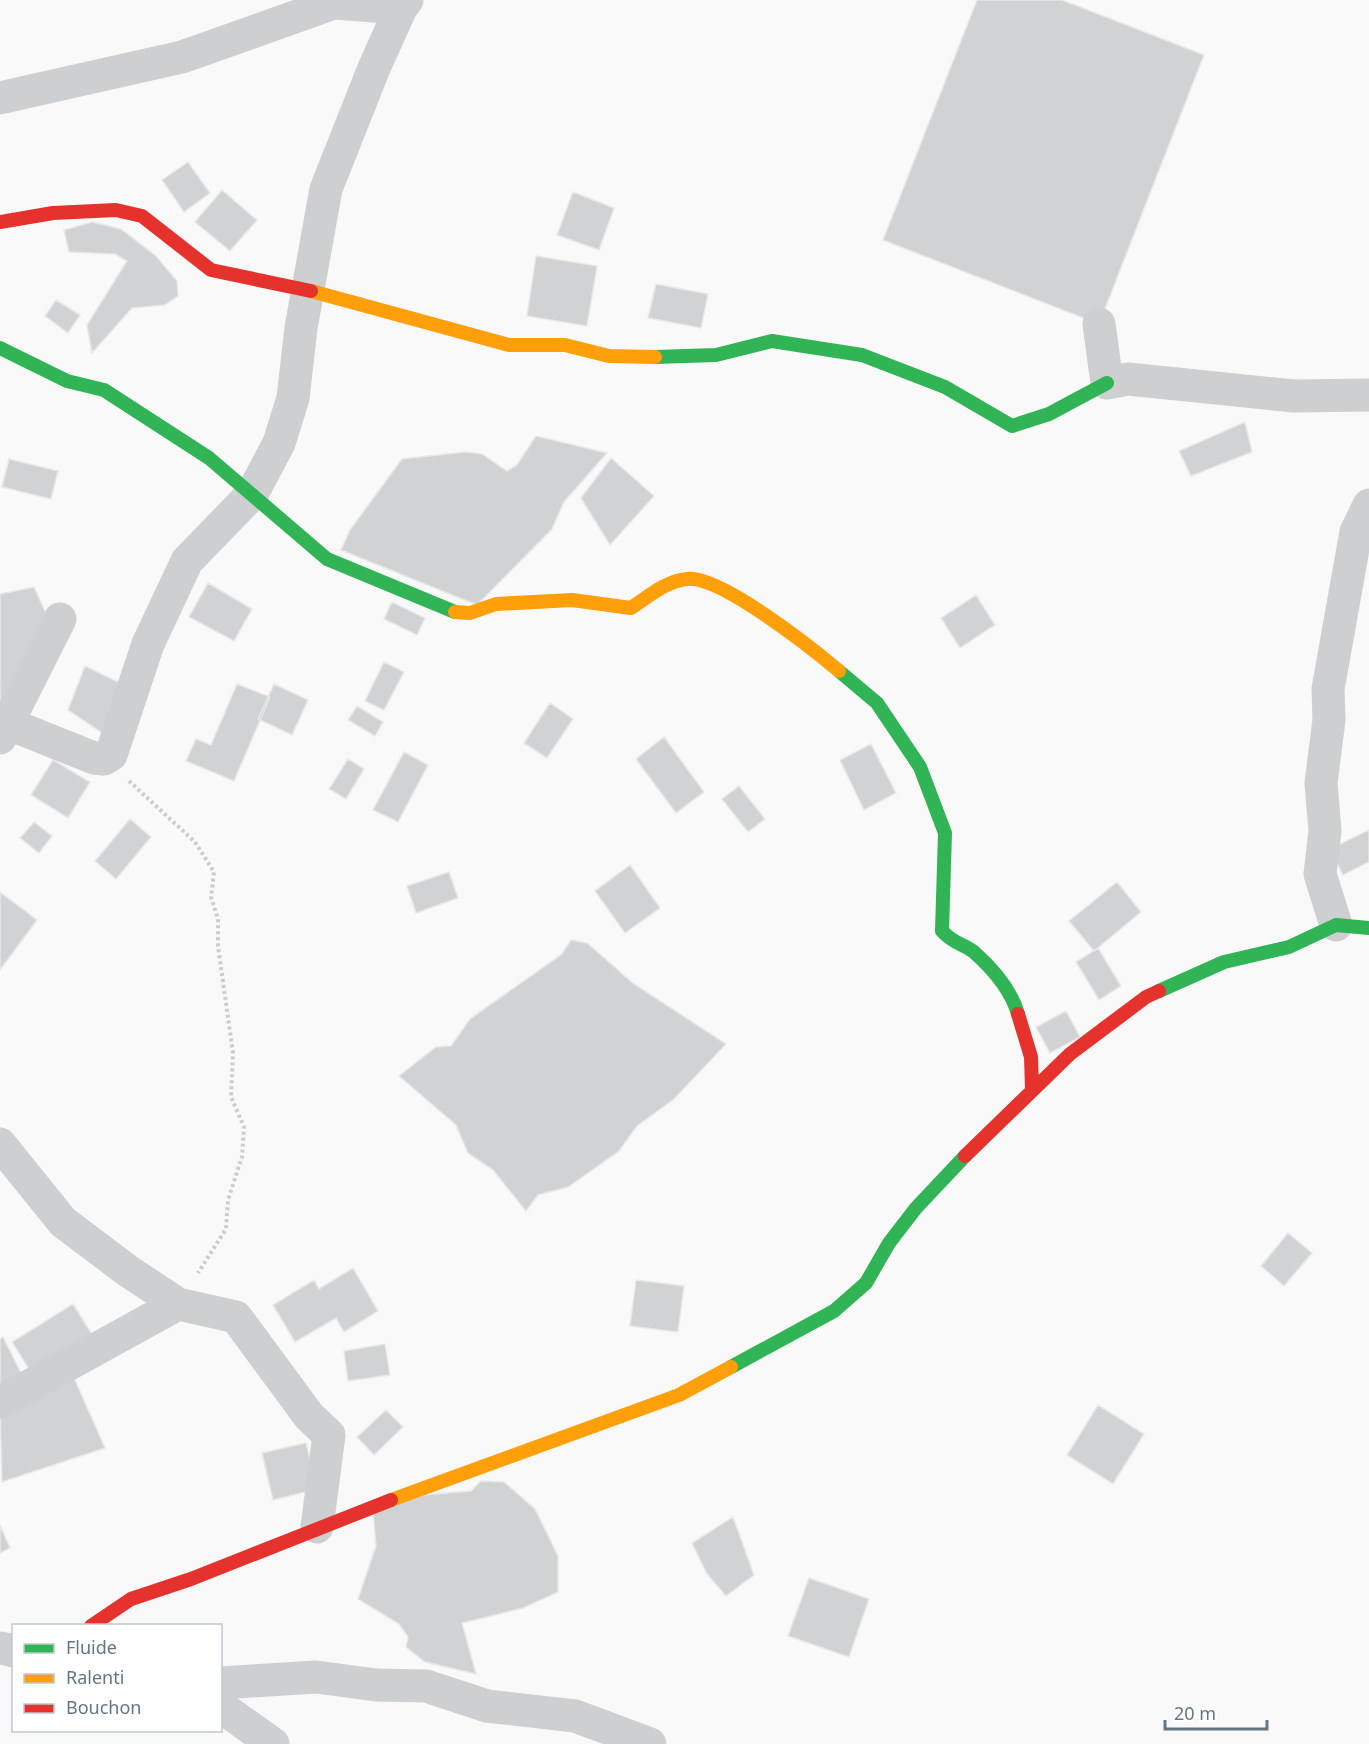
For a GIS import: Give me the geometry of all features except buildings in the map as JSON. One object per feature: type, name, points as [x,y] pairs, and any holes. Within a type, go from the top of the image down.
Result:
[{"type":"street","points":[[0,98],[182,57],[334,3],[404,4],[374,68],[326,189],[308,290],[293,398],[279,443],[252,494],[186,561],[148,644],[111,755],[104,759],[4,731],[60,619]]},
{"type":"street","points":[[0,222],[53,213],[116,210],[142,216],[211,270],[308,290],[509,345],[565,345],[609,356],[666,356],[716,355],[772,340],[862,355],[945,387],[1012,426],[1049,414],[1107,383],[1128,379],[1294,396],[1369,394]]},
{"type":"street","points":[[1100,324],[1107,383]]},
{"type":"street","points":[[0,348],[67,381],[104,390],[209,458],[327,559],[460,614],[496,604],[572,600],[610,607],[632,608],[668,583],[690,578],[725,591],[793,632],[877,703],[905,741],[920,767],[945,833],[942,931],[953,944],[972,950],[1012,993],[1031,1057],[1032,1088]]},
{"type":"street","points":[[1336,925],[1320,874],[1325,831],[1321,783],[1329,720],[1328,689],[1356,532],[1369,505]]},
{"type":"street","points":[[94,1624],[131,1599],[191,1579],[317,1527],[679,1395],[834,1311],[866,1283],[889,1243],[916,1208],[1032,1088],[1070,1054],[1146,997],[1224,962],[1289,947],[1336,925],[1369,928]]},
{"type":"street","points":[[0,1144],[63,1222],[128,1271],[178,1304],[236,1317],[309,1416],[328,1436],[317,1527]]},
{"type":"street","points":[[0,1402],[178,1304]]},
{"type":"street","points":[[222,1683],[316,1677],[376,1685],[426,1686],[487,1706],[575,1716],[650,1744]]},
{"type":"street","points":[[222,1707],[273,1744]]},
{"type":"path","points":[[104,759],[195,842],[214,872],[211,897],[218,919],[218,946],[233,1053],[231,1097],[244,1126],[242,1157],[228,1200],[226,1229],[178,1304]]},
{"type":"traffic: fast","points":[[655,357],[716,355],[772,341],[862,355],[945,387],[1012,426],[1049,414],[1107,383]]},
{"type":"traffic: fast","points":[[0,348],[67,381],[104,390],[209,458],[327,559],[455,612]]},
{"type":"traffic: fast","points":[[839,671],[877,703],[920,767],[945,833],[942,931],[974,952],[988,965],[1011,996],[1018,1014]]},
{"type":"traffic: fast","points":[[1159,991],[1224,962],[1289,947],[1336,925],[1369,928]]},
{"type":"traffic: fast","points":[[731,1367],[834,1311],[866,1283],[889,1243],[916,1208],[965,1156]]},
{"type":"traffic: slow","points":[[311,291],[509,345],[565,345],[609,356],[655,357]]},
{"type":"traffic: slow","points":[[455,612],[470,613],[496,604],[572,600],[631,608],[658,590],[679,580],[702,581],[721,589],[766,615],[839,671]]},
{"type":"traffic: slow","points":[[391,1500],[679,1395],[731,1367]]},
{"type":"traffic: jam","points":[[0,222],[53,213],[116,210],[142,216],[211,270],[311,291]]},
{"type":"traffic: jam","points":[[965,1156],[1070,1054],[1146,997],[1159,991]]},
{"type":"traffic: jam","points":[[1018,1014],[1031,1057],[1032,1088]]},
{"type":"traffic: jam","points":[[94,1624],[131,1599],[191,1579],[391,1500]]}]
